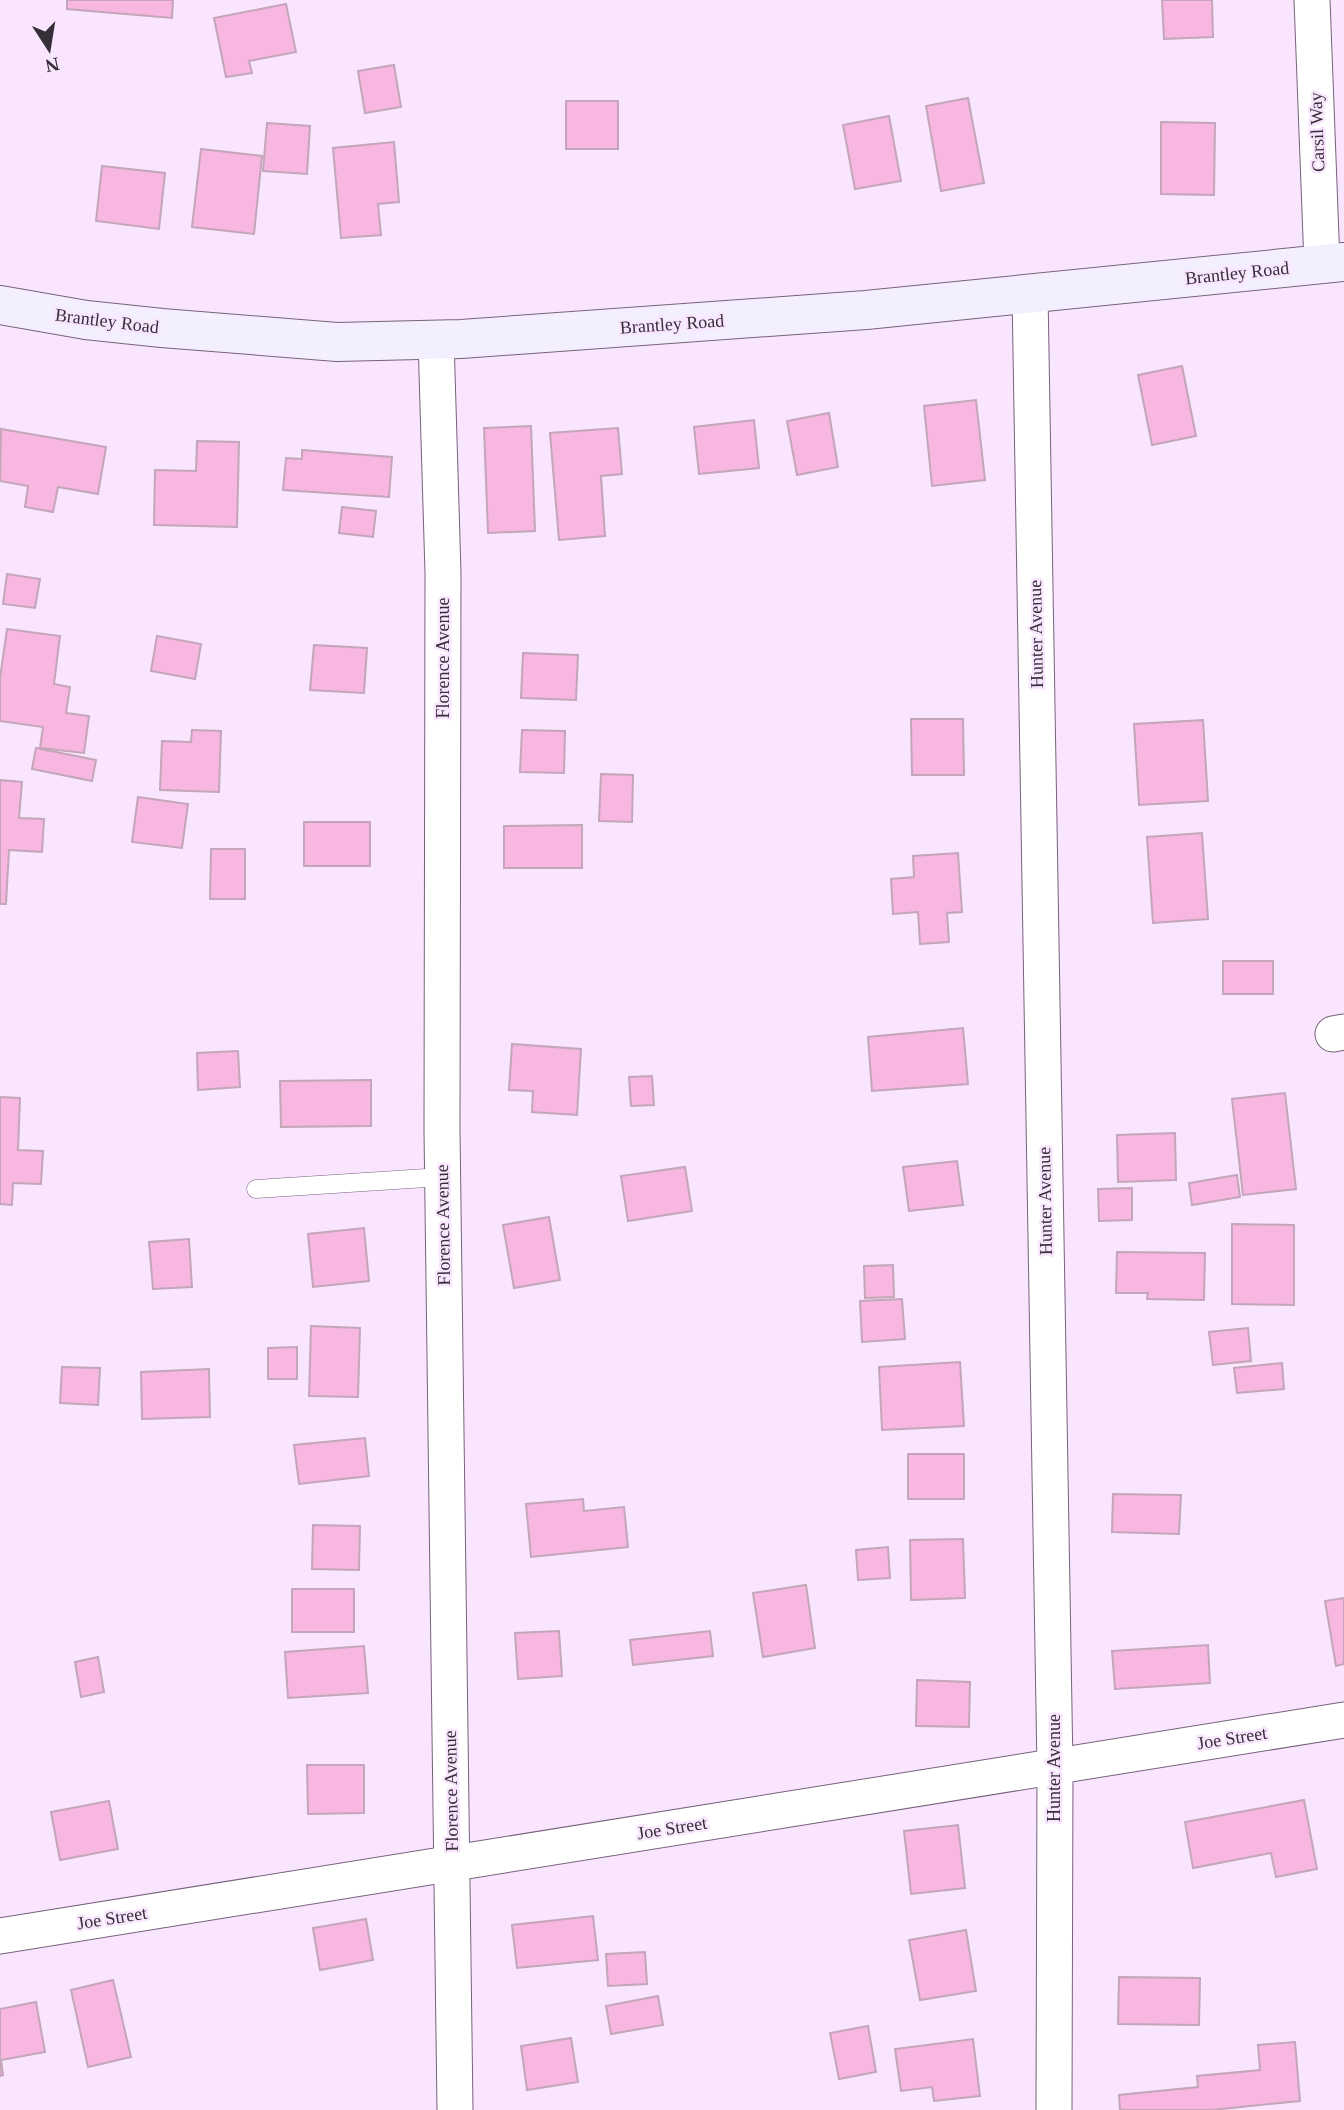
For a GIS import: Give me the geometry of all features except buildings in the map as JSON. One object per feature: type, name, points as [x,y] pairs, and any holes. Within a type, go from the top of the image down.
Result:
[{"type":"street","name":"Carsil Way","points":[[1312,0],[1333,263]]},
{"type":"street","name":"Brantley Road","points":[[0,305],[86,320],[337,342],[461,339],[866,310],[1333,263]]},
{"type":"street","name":"Hunter Avenue","points":[[1030,293],[1055,1768],[1054,2110]]},
{"type":"street","name":"Florence Avenue","points":[[436,339],[443,573],[442,1177],[455,2110]]},
{"type":"street","name":"Joe Street","points":[[0,1936],[1344,1720]]},
{"type":"lane","points":[[256,1189],[442,1177]]}]
